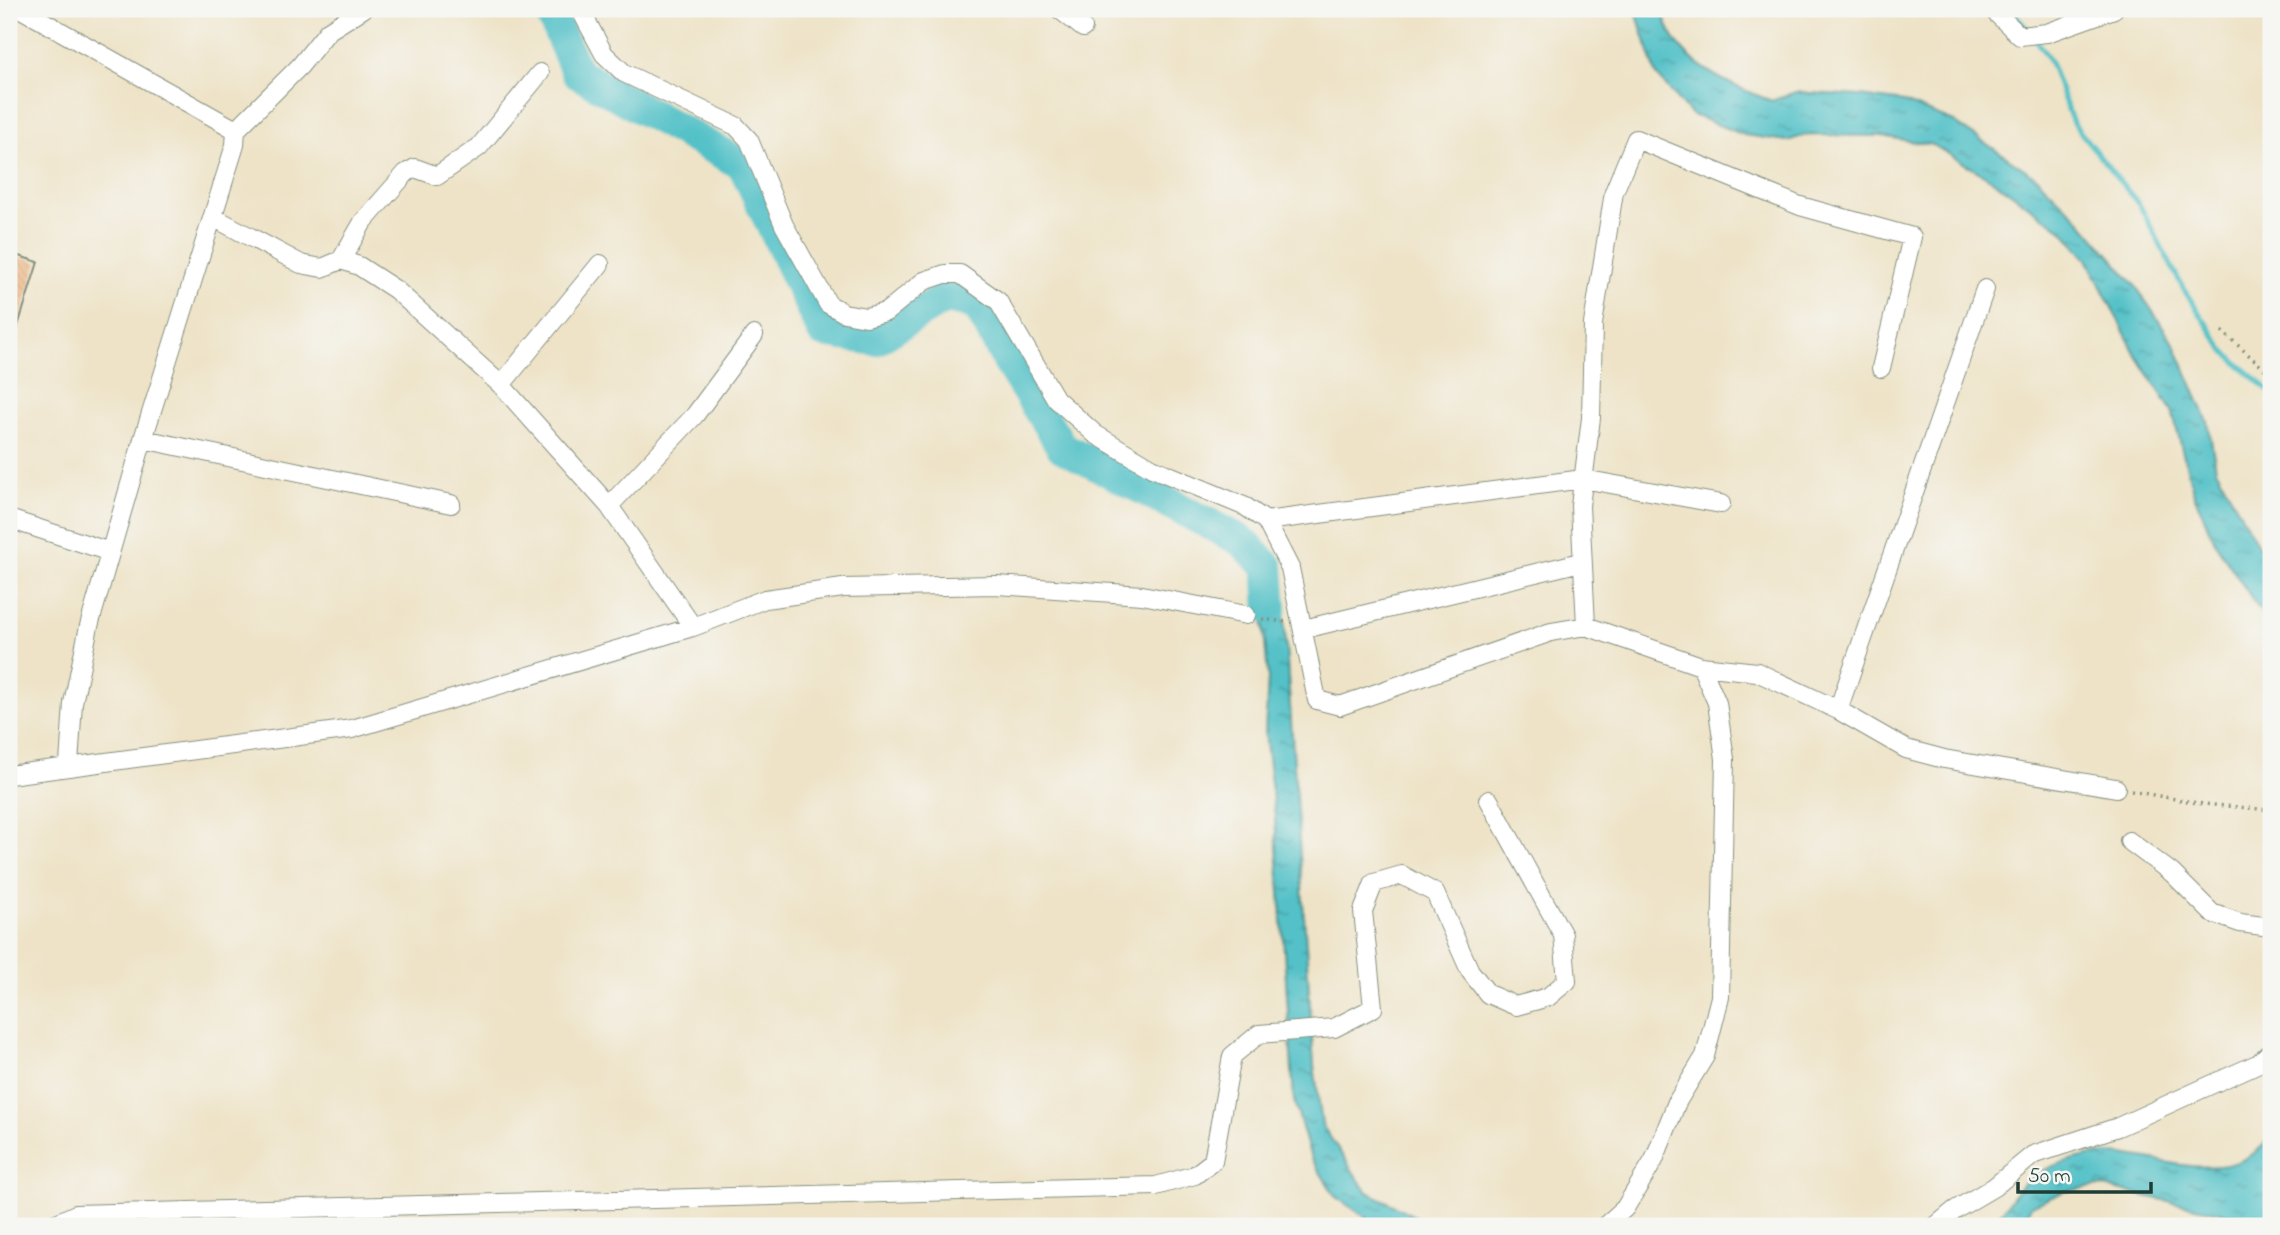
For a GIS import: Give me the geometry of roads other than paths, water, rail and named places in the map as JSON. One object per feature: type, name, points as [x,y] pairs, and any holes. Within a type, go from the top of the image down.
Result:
[{"type":"street","points":[[21,9],[43,14],[236,130]]},
{"type":"street","points":[[69,764],[73,703],[110,552],[235,145],[236,130],[300,66],[328,31],[363,9]]},
{"type":"street","points":[[580,9],[604,54],[624,73],[736,126],[749,140],[784,225],[828,304],[844,313],[866,317],[886,312],[925,281],[945,274],[960,274],[998,301],[1056,399],[1095,434],[1152,468],[1246,507],[1266,521],[1290,568],[1297,626],[1317,700],[1340,706],[1551,632],[1586,626],[1701,666],[1757,672],[1838,710],[1906,749],[1944,759],[2116,788]]},
{"type":"street","points":[[1059,9],[1083,28]]},
{"type":"street","points":[[1993,9],[2020,36],[2047,33],[2114,9]]},
{"type":"street","points":[[212,217],[301,264],[322,268],[341,260],[363,222],[406,173],[415,168],[437,176],[479,147],[540,73]]},
{"type":"street","points":[[1586,626],[1581,562],[1583,478],[1591,418],[1593,324],[1605,232],[1614,192],[1636,139],[1800,206],[1912,237],[1881,368]]},
{"type":"street","points":[[341,260],[359,266],[396,290],[500,385],[609,506],[693,627]]},
{"type":"street","points":[[500,385],[600,264]]},
{"type":"street","points":[[1838,710],[1985,289]]},
{"type":"street","points":[[609,506],[695,415],[754,335]]},
{"type":"street","points":[[143,439],[451,504]]},
{"type":"street","points":[[1266,521],[1583,478],[1721,504]]},
{"type":"street","points":[[9,519],[110,552]]},
{"type":"street","points":[[1297,626],[1581,562]]},
{"type":"street","points":[[9,775],[69,764],[352,729],[693,627],[765,600],[843,588],[997,585],[1050,588],[1142,595],[1253,617]]},
{"type":"street","points":[[1605,1226],[1625,1208],[1654,1160],[1677,1102],[1705,1056],[1720,997],[1725,759],[1717,703],[1701,666]]},
{"type":"street","points":[[50,1226],[76,1214],[1156,1186],[1195,1175],[1213,1161],[1232,1056],[1259,1034],[1334,1028],[1373,1008],[1363,911],[1374,883],[1402,875],[1435,893],[1470,971],[1488,994],[1516,1006],[1548,997],[1567,981],[1563,934],[1489,800]]},
{"type":"street","points":[[2129,841],[2172,873],[2212,913],[2240,923],[2271,927]]},
{"type":"street","points":[[1937,1226],[1955,1210],[1994,1187],[2033,1155],[2118,1127],[2267,1061]]},
{"type":"water","points":[[1635,9],[1663,9],[1668,27],[1689,56],[1720,78],[1755,95],[1772,101],[1795,92],[1904,102],[1954,122],[2036,177],[2078,218],[2135,285],[2175,345],[2208,422],[2216,469],[2271,569],[2271,627],[2217,546],[2194,495],[2172,411],[2135,353],[2087,259],[2063,231],[1994,181],[1933,145],[1881,136],[1806,135],[1787,141],[1744,135],[1690,114],[1656,74]]},
{"type":"water","points":[[1268,567],[1279,580],[1284,615],[1314,1065],[1322,1125],[1366,1191],[1433,1226],[1379,1226],[1336,1197],[1311,1158],[1294,1100],[1275,817],[1265,733],[1268,677],[1260,584]]},
{"type":"water","points":[[2271,1136],[2271,1217],[2257,1220],[2099,1186],[2065,1191],[2031,1206],[2020,1226],[1991,1226],[2024,1183],[2064,1162],[2110,1154],[2174,1164],[2216,1166],[2236,1162],[2255,1153]]},
{"type":"waterway","points":[[549,9],[577,73],[743,165],[823,332],[875,340],[944,298],[977,304],[1009,363],[1062,447],[1242,541],[1268,567],[1271,609]]},
{"type":"waterway","points":[[2011,9],[2028,30]]},
{"type":"waterway","points":[[2034,38],[2048,57],[2073,123],[2140,206],[2184,290],[2226,353],[2271,392]]}]
